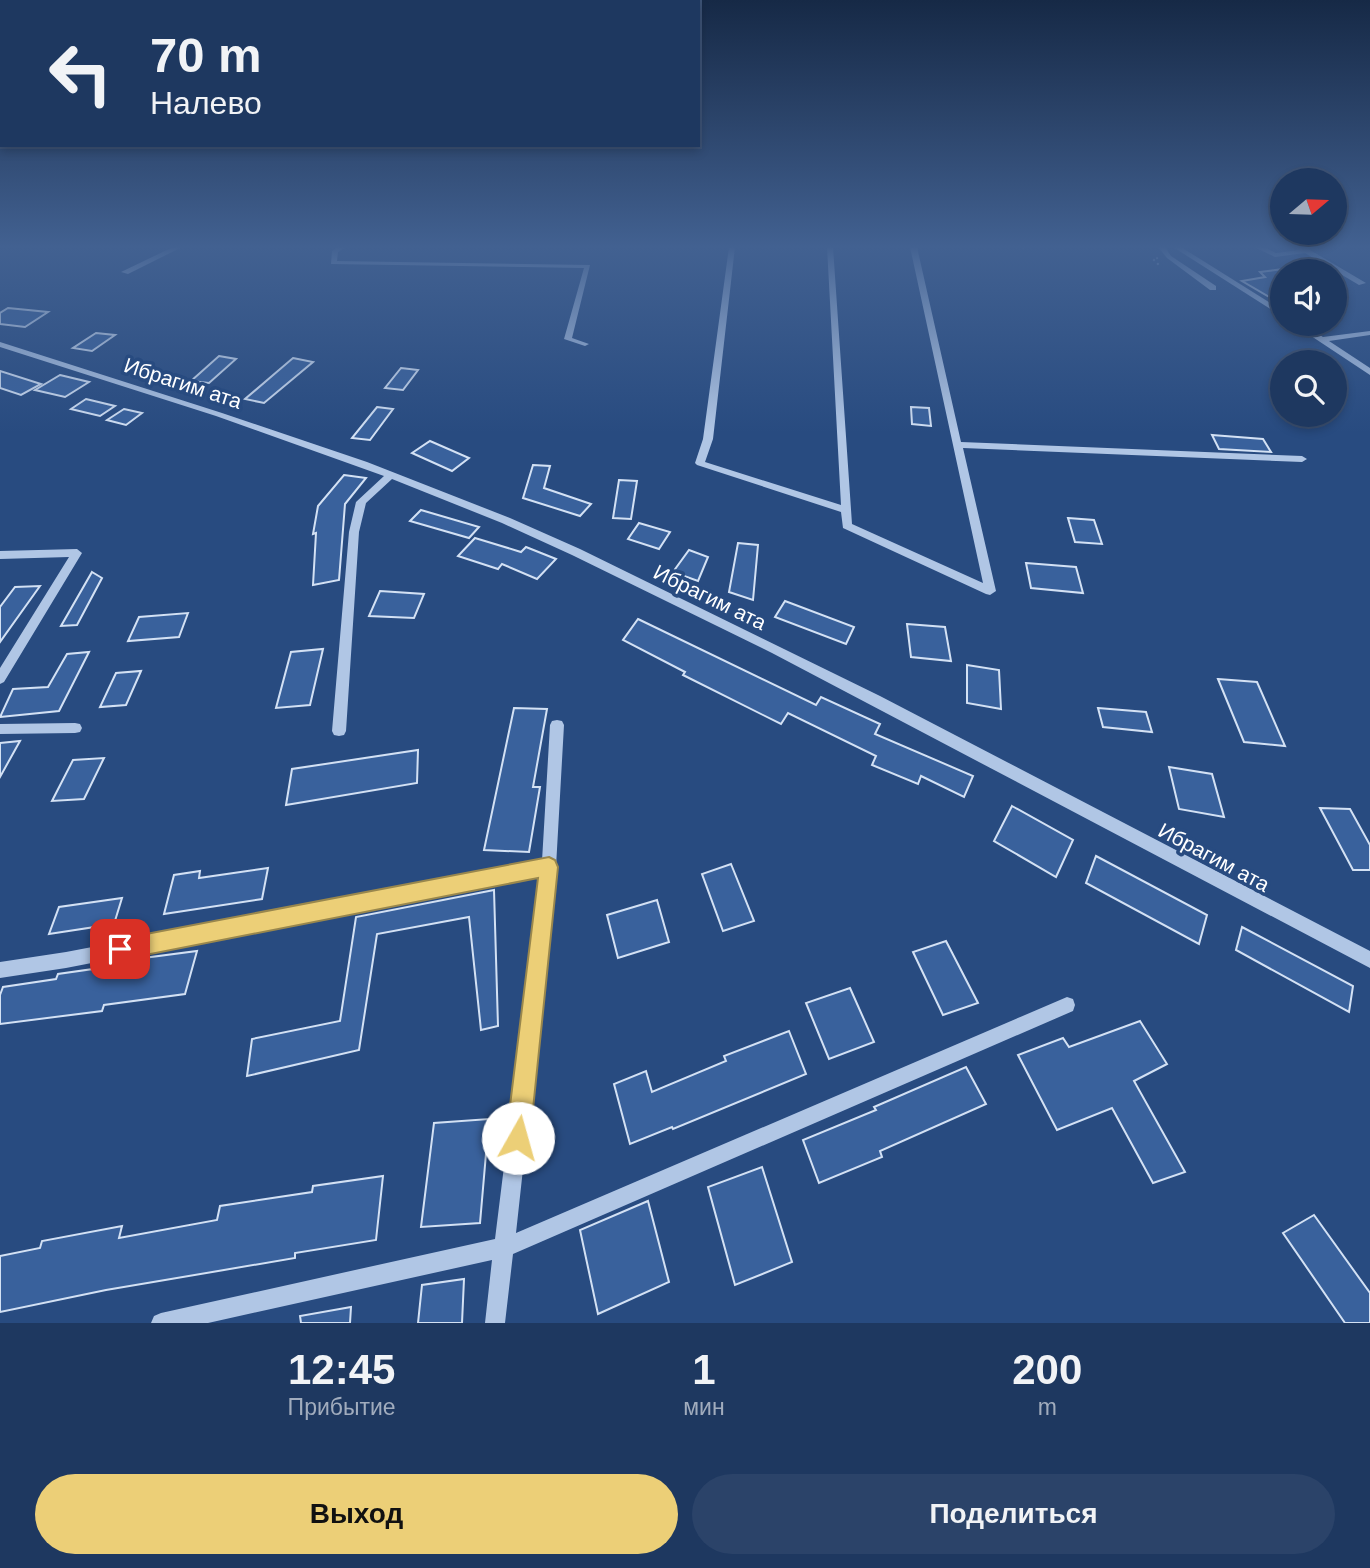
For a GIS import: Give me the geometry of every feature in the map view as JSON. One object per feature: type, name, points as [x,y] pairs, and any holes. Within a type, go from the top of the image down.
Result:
[{"type":"street","points":[[576,309],[568,339],[585,344]]},
{"type":"street","points":[[724,309],[708,439],[700,463],[846,510]]},
{"type":"street","points":[[834,309],[847,526],[990,592],[927,309]]},
{"type":"street","points":[[1322,340],[1370,333]]},
{"type":"street","points":[[1316,336],[1370,372]]},
{"type":"street","name":"Ибрагим ата","points":[[0,344],[354,460],[586,557],[844,685],[1370,960]]},
{"type":"street","points":[[957,445],[1301,459]]},
{"type":"street","points":[[339,731],[354,532],[361,502],[391,475]]},
{"type":"street","points":[[0,555],[77,553],[0,679]]},
{"type":"street","points":[[495,1323],[549,867],[557,725]]},
{"type":"street","points":[[0,729],[75,728]]},
{"type":"street","points":[[0,970],[66,960],[549,867]]},
{"type":"street","points":[[161,1323],[506,1247],[1068,1005]]},
{"type":"building","points":[[7,309],[48,312],[25,327],[0,324],[0,313]]},
{"type":"building","points":[[96,333],[115,335],[92,351],[73,348]]},
{"type":"building","points":[[219,356],[236,359],[209,383],[191,381]]},
{"type":"building","points":[[293,358],[313,362],[264,403],[245,399]]},
{"type":"building","points":[[401,368],[418,370],[403,390],[385,388]]},
{"type":"building","points":[[0,371],[41,384],[21,395],[0,388]]},
{"type":"building","points":[[60,375],[89,382],[65,397],[35,390]]},
{"type":"building","points":[[86,399],[115,406],[100,416],[71,409]]},
{"type":"building","points":[[377,407],[393,409],[370,440],[352,438]]},
{"type":"building","points":[[911,407],[929,408],[931,426],[912,424]]},
{"type":"building","points":[[124,409],[142,413],[126,425],[107,420]]},
{"type":"building","points":[[1212,435],[1263,439],[1271,452],[1219,449]]},
{"type":"building","points":[[430,441],[469,458],[452,471],[412,453]]},
{"type":"building","points":[[533,465],[550,466],[544,488],[591,504],[580,516],[523,498]]},
{"type":"building","points":[[344,475],[366,478],[345,504],[339,580],[313,585],[316,533],[313,534],[318,506]]},
{"type":"building","points":[[619,480],[637,481],[631,519],[613,518]]},
{"type":"building","points":[[421,510],[479,527],[469,538],[410,521]]},
{"type":"building","points":[[1068,518],[1094,520],[1102,544],[1075,542]]},
{"type":"building","points":[[639,523],[670,532],[659,549],[628,539]]},
{"type":"building","points":[[475,538],[521,552],[526,547],[556,559],[537,579],[502,564],[498,569],[458,556]]},
{"type":"building","points":[[738,543],[758,545],[753,600],[729,592]]},
{"type":"building","points":[[689,550],[708,557],[698,581],[673,572]]},
{"type":"building","points":[[1026,563],[1076,567],[1083,593],[1031,588]]},
{"type":"building","points":[[92,572],[102,578],[77,625],[61,626]]},
{"type":"building","points":[[40,586],[0,642],[0,607],[15,587]]},
{"type":"building","points":[[380,591],[424,594],[414,618],[369,616]]},
{"type":"building","points":[[785,601],[854,627],[846,644],[775,617]]},
{"type":"building","points":[[188,613],[179,637],[128,641],[139,617]]},
{"type":"building","points":[[638,619],[816,705],[821,697],[880,724],[875,734],[973,776],[964,797],[921,776],[918,784],[872,765],[876,756],[788,713],[781,724],[683,675],[685,672],[623,640]]},
{"type":"building","points":[[907,624],[945,627],[951,661],[911,657]]},
{"type":"building","points":[[323,649],[310,705],[276,708],[291,652]]},
{"type":"building","points":[[89,652],[59,711],[0,717],[13,689],[48,687],[67,654]]},
{"type":"building","points":[[967,665],[999,670],[1001,709],[967,703]]},
{"type":"building","points":[[141,671],[126,705],[100,707],[116,673]]},
{"type":"building","points":[[1218,679],[1257,682],[1285,746],[1244,742]]},
{"type":"building","points":[[514,708],[547,709],[533,787],[540,787],[529,852],[484,850]]},
{"type":"building","points":[[1098,708],[1146,712],[1152,732],[1103,727]]},
{"type":"building","points":[[20,741],[0,777],[0,743]]},
{"type":"building","points":[[418,750],[417,783],[286,805],[292,769]]},
{"type":"building","points":[[104,758],[84,799],[52,801],[73,760]]},
{"type":"building","points":[[1169,767],[1212,774],[1224,817],[1179,809]]},
{"type":"building","points":[[1012,806],[1073,840],[1056,877],[994,841]]},
{"type":"building","points":[[1320,808],[1350,809],[1370,845],[1370,870],[1353,870]]},
{"type":"building","points":[[1096,856],[1207,915],[1199,944],[1086,883]]},
{"type":"building","points":[[731,864],[754,921],[723,931],[702,874]]},
{"type":"building","points":[[268,868],[262,899],[164,914],[174,875],[200,871],[199,878]]},
{"type":"building","points":[[494,890],[498,1026],[481,1030],[469,917],[377,934],[359,1050],[247,1076],[252,1039],[340,1021],[356,917]]},
{"type":"building","points":[[122,898],[114,924],[49,934],[59,907]]},
{"type":"building","points":[[657,900],[669,942],[618,958],[607,915]]},
{"type":"building","points":[[1242,927],[1353,986],[1349,1012],[1236,950]]},
{"type":"building","points":[[946,941],[978,1003],[943,1015],[913,952]]},
{"type":"building","points":[[197,951],[185,994],[104,1005],[102,1011],[0,1024],[0,995],[3,987],[56,979],[58,974],[135,963],[136,959]]},
{"type":"building","points":[[850,988],[874,1042],[829,1059],[806,1003]]},
{"type":"building","points":[[1140,1021],[1167,1064],[1134,1081],[1185,1172],[1153,1183],[1112,1108],[1057,1130],[1018,1055],[1063,1038],[1069,1047]]},
{"type":"building","points":[[789,1031],[806,1074],[630,1144],[614,1084],[646,1071],[652,1092],[726,1061],[724,1056]]},
{"type":"building","points":[[966,1067],[986,1104],[880,1151],[882,1157],[819,1183],[803,1140],[876,1110],[874,1107]]},
{"type":"building","points":[[489,1119],[480,1223],[421,1227],[434,1123]]},
{"type":"building","points":[[762,1167],[792,1262],[735,1285],[708,1187]]},
{"type":"building","points":[[383,1176],[376,1240],[295,1253],[295,1258],[106,1290],[0,1312],[0,1256],[40,1248],[42,1241],[122,1226],[119,1238],[217,1220],[220,1206],[312,1192],[313,1186]]},
{"type":"building","points":[[648,1201],[669,1282],[598,1314],[580,1230]]},
{"type":"building","points":[[1314,1215],[1370,1293],[1370,1323],[1345,1323],[1283,1233]]},
{"type":"building","points":[[464,1279],[462,1323],[418,1323],[422,1285]]},
{"type":"building","points":[[351,1307],[350,1323],[301,1323],[300,1316]]},
{"type":"route","points":[[120,949],[549,867],[518,1138]]}]
